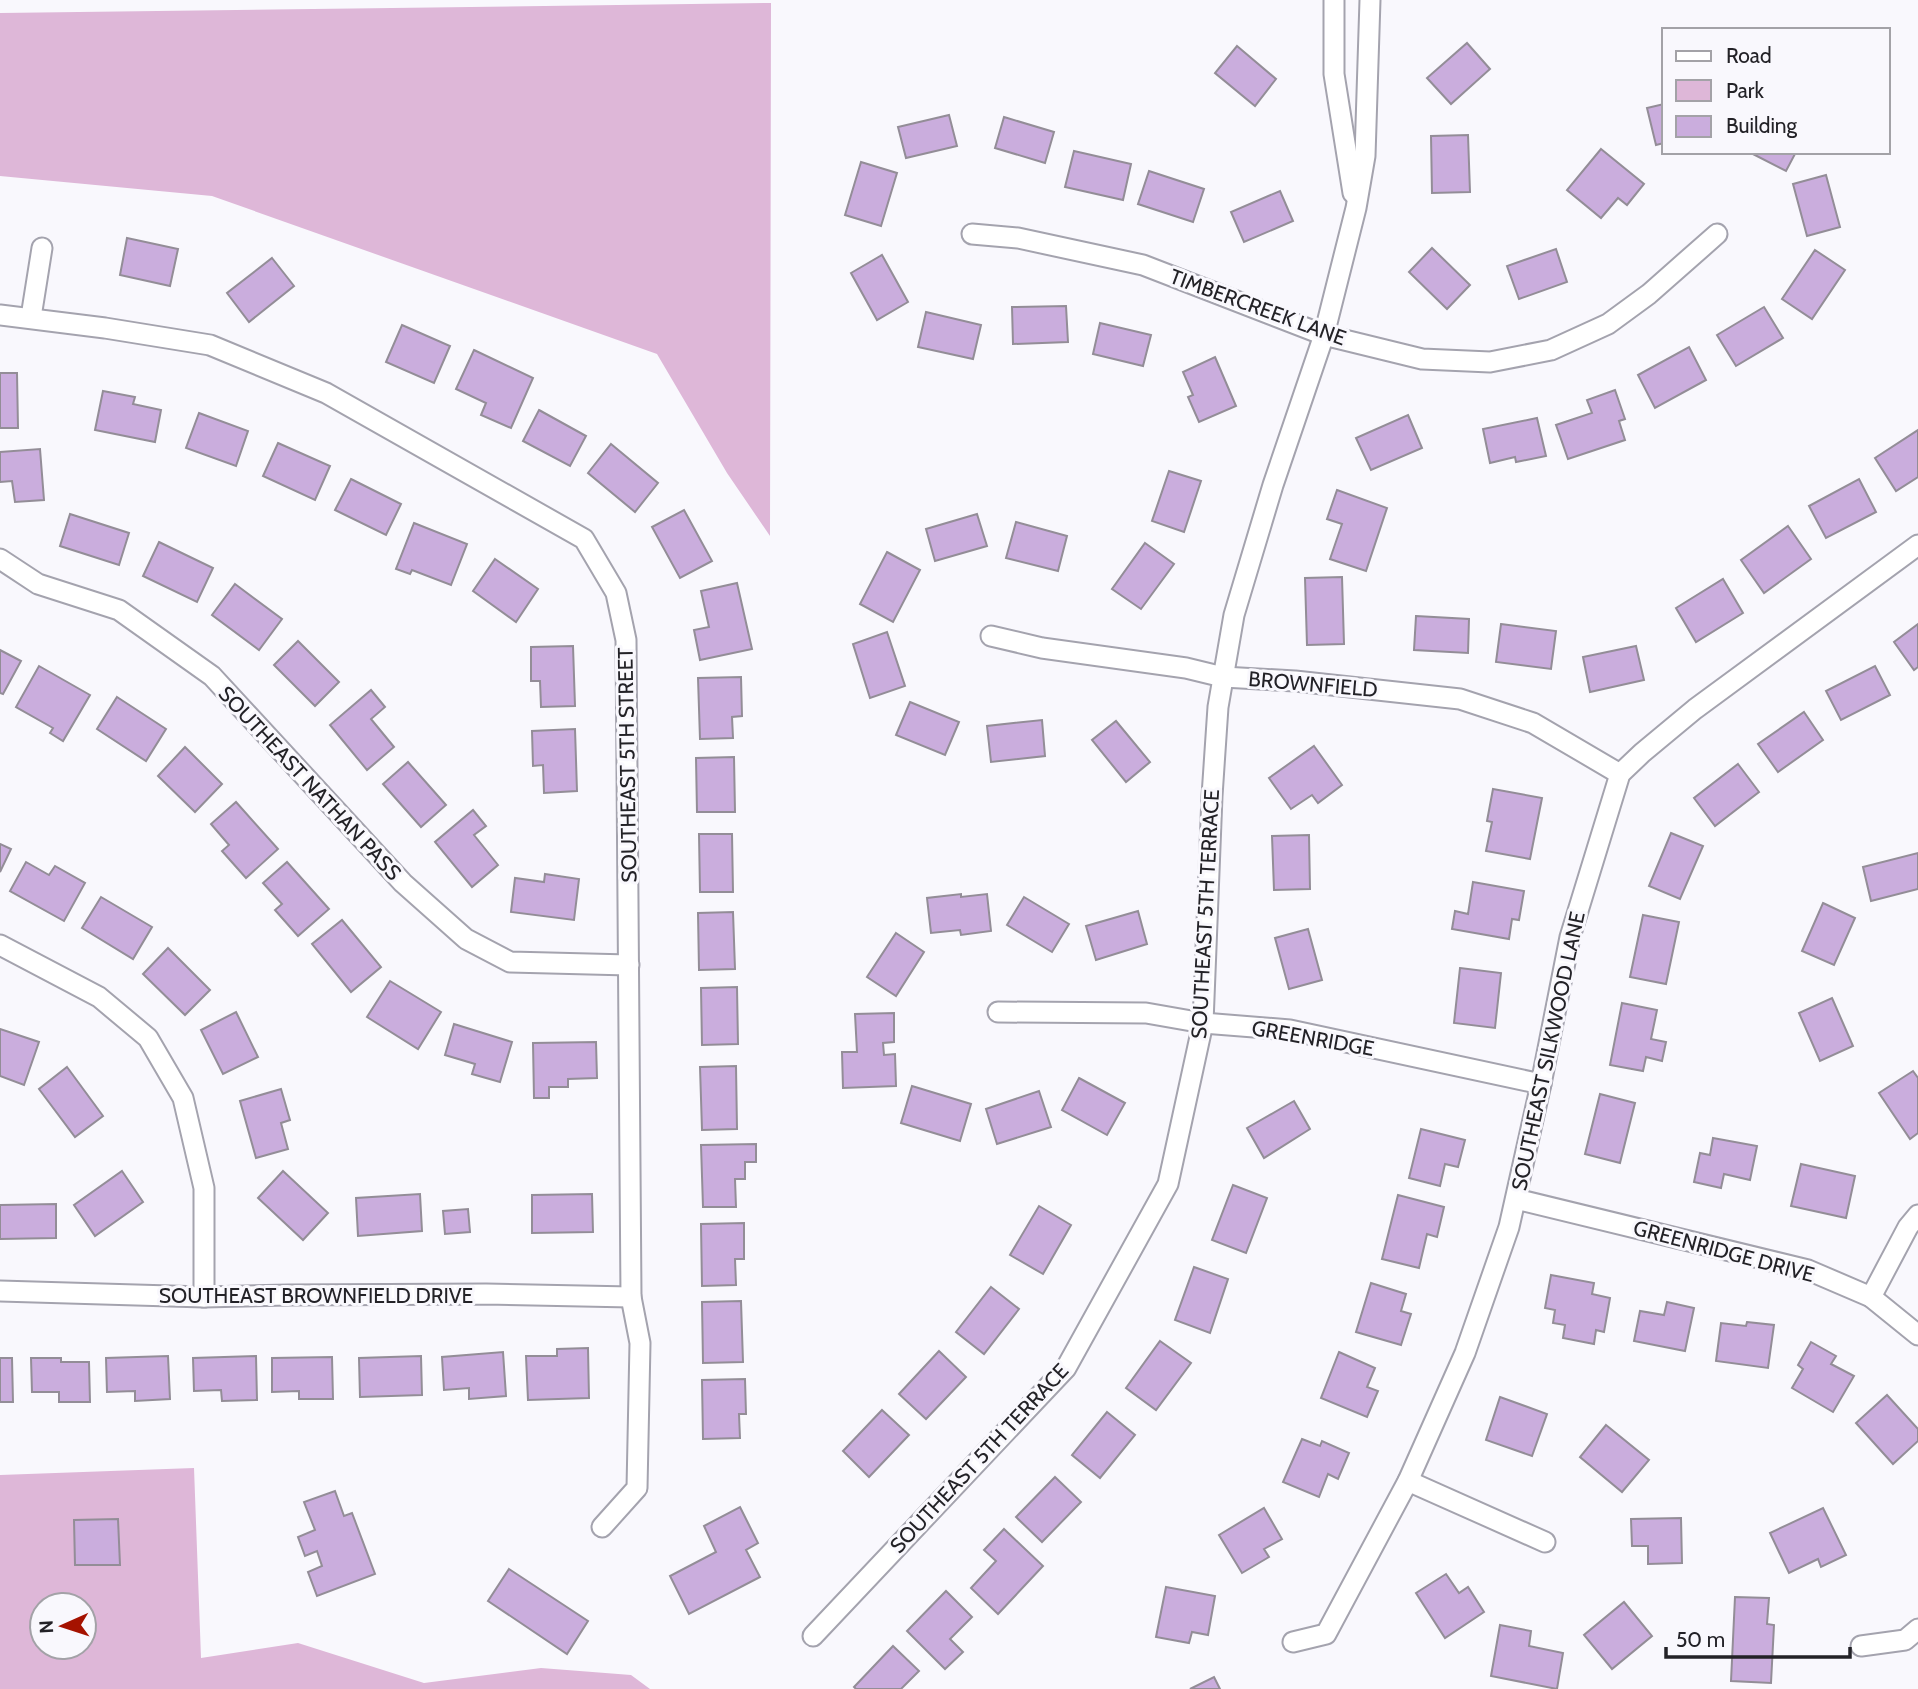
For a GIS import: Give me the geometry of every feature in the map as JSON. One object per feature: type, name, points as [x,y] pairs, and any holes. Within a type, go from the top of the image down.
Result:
[{"type":"street","name":"SOUTHEAST 5TH TERRACE","points":[[1334,0],[1334,74],[1356,208]]},
{"type":"street","name":"SOUTHEAST 5TH TERRACE","points":[[813,1636],[1066,1368],[1168,1184],[1203,1023],[1212,796],[1218,707],[1223,677],[1238,602],[1273,485],[1324,335],[1356,208],[1364,156],[1370,0]]},
{"type":"street","name":"TIMBERCREEK LANE","points":[[972,234],[1018,239],[1143,265],[1324,335],[1422,359],[1490,362],[1551,350],[1608,324],[1649,294],[1717,234]]},
{"type":"street","points":[[31,317],[42,248]]},
{"type":"street","name":"SOUTHEAST 5TH STREET","points":[[0,315],[31,317],[209,345],[326,393],[584,539],[616,593],[626,640],[631,1297],[640,1343],[637,1488],[602,1527]]},
{"type":"street","name":"SOUTHEAST SILKWOOD LANE","points":[[1293,1642],[1326,1634],[1408,1481],[1465,1353],[1509,1227],[1570,937],[1620,774],[1642,752],[1695,709],[1918,545]]},
{"type":"street","name":"SOUTHEAST NATHAN PASS","points":[[0,559],[38,584],[119,610],[212,676],[402,883],[466,939],[510,962],[629,965]]},
{"type":"street","name":"BROWNFIELD","points":[[991,636],[1042,648],[1186,668],[1223,677],[1295,681],[1460,699],[1533,723],[1620,774]]},
{"type":"street","points":[[0,945],[99,997],[109,1005],[148,1038],[183,1098],[204,1188],[204,1297]]},
{"type":"street","name":"GREENRIDGE","points":[[998,1012],[1146,1013],[1203,1023],[1290,1030],[1541,1084]]},
{"type":"street","name":"GREENRIDGE DRIVE","points":[[1516,1199],[1808,1270],[1871,1297],[1918,1335]]},
{"type":"street","points":[[1871,1297],[1908,1227],[1918,1215]]},
{"type":"street","name":"SOUTHEAST BROWNFIELD DRIVE","points":[[0,1291],[204,1297],[473,1294],[631,1297]]},
{"type":"street","points":[[1408,1481],[1545,1542]]},
{"type":"street","points":[[1861,1646],[1905,1640],[1918,1629]]},
{"type":"green space","points":[[771,3],[770,536],[727,473],[657,354],[212,196],[0,176],[0,13]]},
{"type":"green space","points":[[194,1468],[201,1658],[298,1643],[424,1683],[541,1668],[631,1675],[650,1689],[0,1689],[0,1475]]},
{"type":"building","points":[[1467,43],[1490,69],[1451,104],[1427,78]]},
{"type":"building","points":[[1237,46],[1276,79],[1255,106],[1215,73]]},
{"type":"building","points":[[1662,104],[1662,144],[1656,145],[1647,108]]},
{"type":"building","points":[[949,115],[957,146],[906,158],[898,127]]},
{"type":"building","points":[[1004,117],[1054,132],[1045,163],[995,148]]},
{"type":"building","points":[[1468,135],[1470,192],[1432,193],[1431,136]]},
{"type":"building","points":[[1601,149],[1644,184],[1627,205],[1618,198],[1601,218],[1567,190]]},
{"type":"building","points":[[1074,151],[1131,164],[1123,200],[1065,187]]},
{"type":"building","points":[[1753,154],[1795,154],[1786,171]]},
{"type":"building","points":[[861,162],[897,173],[881,226],[845,215]]},
{"type":"building","points":[[1149,171],[1204,189],[1193,222],[1138,204]]},
{"type":"building","points":[[1826,175],[1840,227],[1807,236],[1793,184]]},
{"type":"building","points":[[1280,191],[1293,221],[1244,242],[1231,212]]},
{"type":"building","points":[[127,238],[178,249],[170,286],[120,275]]},
{"type":"building","points":[[1432,248],[1470,285],[1447,309],[1409,272]]},
{"type":"building","points":[[1556,249],[1567,282],[1519,299],[1507,266]]},
{"type":"building","points":[[1815,250],[1845,270],[1812,319],[1782,299]]},
{"type":"building","points":[[882,255],[908,302],[877,320],[851,273]]},
{"type":"building","points":[[272,258],[294,286],[249,322],[227,293]]},
{"type":"building","points":[[1066,306],[1068,342],[1013,344],[1012,307]]},
{"type":"building","points":[[1764,307],[1783,338],[1736,366],[1717,335]]},
{"type":"building","points":[[926,312],[981,325],[973,359],[918,347]]},
{"type":"building","points":[[1100,323],[1151,335],[1143,366],[1093,354]]},
{"type":"building","points":[[402,325],[450,346],[434,383],[386,362]]},
{"type":"building","points":[[1689,347],[1706,380],[1655,408],[1638,375]]},
{"type":"building","points":[[474,350],[533,378],[511,428],[481,415],[486,403],[456,389]]},
{"type":"building","points":[[1215,357],[1236,406],[1199,422],[1188,397],[1193,395],[1183,372]]},
{"type":"building","points":[[0,373],[17,373],[18,428],[0,428]]},
{"type":"building","points":[[1615,390],[1625,419],[1619,421],[1625,440],[1568,459],[1556,425],[1592,413],[1587,400]]},
{"type":"building","points":[[103,391],[135,397],[133,404],[161,410],[155,442],[95,430]]},
{"type":"building","points":[[539,410],[586,436],[570,466],[523,441]]},
{"type":"building","points":[[199,413],[248,431],[236,466],[186,448]]},
{"type":"building","points":[[1408,415],[1422,448],[1371,470],[1356,438]]},
{"type":"building","points":[[1537,418],[1546,456],[1516,462],[1515,457],[1490,463],[1483,429]]},
{"type":"building","points":[[1918,430],[1918,477],[1896,491],[1875,458]]},
{"type":"building","points":[[278,443],[330,466],[315,500],[263,476]]},
{"type":"building","points":[[611,444],[658,483],[635,512],[588,473]]},
{"type":"building","points":[[40,449],[44,500],[15,502],[12,481],[0,482],[0,452]]},
{"type":"building","points":[[1169,471],[1201,481],[1184,532],[1152,521]]},
{"type":"building","points":[[351,479],[401,504],[386,535],[335,510]]},
{"type":"building","points":[[1859,479],[1876,512],[1826,538],[1809,506]]},
{"type":"building","points":[[1337,490],[1387,508],[1366,571],[1330,559],[1342,524],[1327,519]]},
{"type":"building","points":[[684,510],[712,561],[680,578],[652,527]]},
{"type":"building","points":[[70,514],[129,533],[119,565],[60,546]]},
{"type":"building","points":[[977,514],[987,546],[935,561],[926,529]]},
{"type":"building","points":[[1016,522],[1067,536],[1058,571],[1006,558]]},
{"type":"building","points":[[414,523],[467,544],[451,585],[412,570],[410,574],[396,569]]},
{"type":"building","points":[[1788,526],[1811,559],[1764,593],[1741,560]]},
{"type":"building","points":[[159,542],[213,568],[197,602],[143,576]]},
{"type":"building","points":[[1145,543],[1174,564],[1141,609],[1112,589]]},
{"type":"building","points":[[887,552],[920,570],[893,622],[860,604]]},
{"type":"building","points":[[495,559],[538,589],[516,622],[473,591]]},
{"type":"building","points":[[1342,577],[1344,644],[1307,645],[1305,578]]},
{"type":"building","points":[[1723,579],[1743,613],[1696,642],[1676,608]]},
{"type":"building","points":[[737,583],[752,649],[700,660],[694,630],[709,627],[701,591]]},
{"type":"building","points":[[235,584],[282,619],[259,650],[212,615]]},
{"type":"building","points":[[1416,616],[1469,619],[1468,653],[1414,650]]},
{"type":"building","points":[[1501,624],[1556,631],[1551,669],[1496,662]]},
{"type":"building","points":[[1918,624],[1918,667],[1914,670],[1894,642]]},
{"type":"building","points":[[887,632],[905,686],[870,698],[853,644]]},
{"type":"building","points":[[298,641],[339,682],[315,706],[274,665]]},
{"type":"building","points":[[573,646],[575,706],[541,707],[540,681],[531,681],[531,647]]},
{"type":"building","points":[[1636,646],[1644,680],[1590,692],[1583,657]]},
{"type":"building","points":[[0,650],[21,661],[3,694],[0,693]]},
{"type":"building","points":[[39,666],[90,695],[63,741],[50,733],[53,728],[16,707]]},
{"type":"building","points":[[1875,666],[1890,695],[1841,720],[1826,691]]},
{"type":"building","points":[[741,677],[742,716],[732,717],[733,738],[700,739],[698,678]]},
{"type":"building","points":[[371,690],[385,707],[371,719],[394,747],[367,770],[330,725]]},
{"type":"building","points":[[117,697],[166,729],[146,761],[97,729]]},
{"type":"building","points":[[910,702],[959,722],[945,755],[896,735]]},
{"type":"building","points":[[1804,712],[1823,740],[1778,772],[1758,744]]},
{"type":"building","points":[[1042,720],[1045,756],[991,762],[987,726]]},
{"type":"building","points":[[1116,721],[1150,762],[1126,782],[1092,740]]},
{"type":"building","points":[[575,729],[577,791],[544,793],[543,765],[533,766],[532,731]]},
{"type":"building","points":[[1314,746],[1342,785],[1318,803],[1312,795],[1291,809],[1269,778]]},
{"type":"building","points":[[185,747],[222,784],[195,812],[158,776]]},
{"type":"building","points":[[734,757],[735,812],[697,812],[696,758]]},
{"type":"building","points":[[408,762],[446,805],[421,827],[383,784]]},
{"type":"building","points":[[1738,764],[1759,792],[1715,826],[1694,798]]},
{"type":"building","points":[[1493,789],[1542,798],[1530,859],[1486,851],[1492,822],[1487,821]]},
{"type":"building","points":[[236,802],[278,849],[246,878],[222,851],[229,845],[211,824]]},
{"type":"building","points":[[473,810],[486,826],[474,835],[498,865],[472,887],[435,842]]},
{"type":"building","points":[[1671,833],[1703,846],[1680,899],[1649,886]]},
{"type":"building","points":[[699,834],[732,834],[733,892],[700,892]]},
{"type":"building","points":[[1309,835],[1310,889],[1274,890],[1272,836]]},
{"type":"building","points":[[0,844],[11,849],[0,872]]},
{"type":"building","points":[[1918,853],[1918,889],[1871,901],[1863,867]]},
{"type":"building","points":[[26,862],[49,875],[55,866],[85,883],[64,921],[10,891]]},
{"type":"building","points":[[287,862],[329,909],[298,936],[275,910],[282,904],[263,883]]},
{"type":"building","points":[[545,874],[579,879],[574,920],[511,912],[515,878],[544,882]]},
{"type":"building","points":[[1473,882],[1524,891],[1519,920],[1512,919],[1509,939],[1452,929],[1455,911],[1468,914]]},
{"type":"building","points":[[961,894],[961,897],[987,894],[991,931],[961,935],[960,930],[931,933],[927,898]]},
{"type":"building","points":[[101,897],[152,927],[133,959],[82,928]]},
{"type":"building","points":[[1024,897],[1069,924],[1052,952],[1007,925]]},
{"type":"building","points":[[1823,903],[1855,918],[1834,965],[1802,951]]},
{"type":"building","points":[[1138,911],[1147,944],[1096,960],[1086,926]]},
{"type":"building","points":[[733,912],[735,969],[699,970],[698,913]]},
{"type":"building","points":[[1643,915],[1679,922],[1666,984],[1630,977]]},
{"type":"building","points":[[342,920],[381,967],[351,992],[312,944]]},
{"type":"building","points":[[1308,929],[1322,980],[1289,989],[1275,938]]},
{"type":"building","points":[[896,933],[924,952],[896,996],[867,977]]},
{"type":"building","points":[[168,948],[210,990],[185,1015],[143,974]]},
{"type":"building","points":[[1460,968],[1501,973],[1495,1028],[1454,1023]]},
{"type":"building","points":[[390,981],[441,1012],[418,1049],[367,1017]]},
{"type":"building","points":[[737,987],[738,1044],[702,1045],[701,988]]},
{"type":"building","points":[[1832,998],[1853,1046],[1820,1061],[1799,1013]]},
{"type":"building","points":[[1622,1003],[1657,1010],[1651,1039],[1666,1042],[1662,1061],[1646,1057],[1643,1071],[1610,1065]]},
{"type":"building","points":[[236,1012],[258,1057],[223,1074],[201,1030]]},
{"type":"building","points":[[894,1013],[894,1042],[883,1043],[884,1055],[895,1054],[896,1086],[843,1088],[842,1052],[857,1052],[855,1014]]},
{"type":"building","points":[[454,1024],[512,1042],[500,1082],[472,1074],[475,1064],[445,1055]]},
{"type":"building","points":[[0,1029],[39,1042],[24,1085],[0,1076]]},
{"type":"building","points":[[596,1042],[597,1078],[568,1079],[568,1087],[549,1087],[549,1098],[534,1098],[533,1043]]},
{"type":"building","points":[[736,1066],[737,1129],[702,1130],[700,1067]]},
{"type":"building","points":[[67,1067],[103,1116],[75,1137],[39,1089]]},
{"type":"building","points":[[1913,1071],[1918,1078],[1918,1133],[1910,1139],[1879,1093]]},
{"type":"building","points":[[1079,1078],[1125,1103],[1107,1135],[1062,1110]]},
{"type":"building","points":[[912,1086],[971,1104],[960,1141],[901,1123]]},
{"type":"building","points":[[281,1089],[290,1120],[281,1123],[288,1149],[256,1158],[240,1101]]},
{"type":"building","points":[[1039,1091],[1051,1127],[997,1144],[986,1109]]},
{"type":"building","points":[[1600,1094],[1635,1103],[1620,1163],[1585,1154]]},
{"type":"building","points":[[1294,1101],[1310,1129],[1264,1158],[1247,1128]]},
{"type":"building","points":[[1421,1129],[1465,1140],[1458,1167],[1445,1164],[1440,1186],[1409,1178]]},
{"type":"building","points":[[1713,1138],[1757,1146],[1750,1180],[1724,1174],[1721,1188],[1694,1182],[1700,1153],[1710,1155]]},
{"type":"building","points":[[756,1144],[756,1162],[745,1162],[745,1179],[735,1179],[736,1207],[703,1207],[701,1145]]},
{"type":"building","points":[[1801,1164],[1855,1176],[1846,1218],[1791,1206]]},
{"type":"building","points":[[122,1171],[143,1202],[95,1236],[74,1205]]},
{"type":"building","points":[[283,1171],[328,1213],[303,1240],[258,1198]]},
{"type":"building","points":[[1233,1185],[1267,1198],[1246,1253],[1212,1240]]},
{"type":"building","points":[[420,1194],[422,1231],[358,1236],[356,1198]]},
{"type":"building","points":[[592,1194],[593,1232],[532,1233],[532,1195]]},
{"type":"building","points":[[1398,1195],[1444,1207],[1437,1237],[1427,1234],[1419,1268],[1382,1259]]},
{"type":"building","points":[[56,1204],[56,1238],[0,1239],[0,1205]]},
{"type":"building","points":[[1039,1206],[1071,1225],[1043,1274],[1010,1255]]},
{"type":"building","points":[[468,1209],[470,1232],[445,1234],[443,1211]]},
{"type":"building","points":[[744,1223],[744,1259],[735,1259],[736,1285],[702,1286],[701,1224]]},
{"type":"building","points":[[1194,1267],[1228,1279],[1210,1333],[1175,1320]]},
{"type":"building","points":[[1551,1275],[1594,1283],[1592,1294],[1610,1298],[1604,1332],[1596,1330],[1594,1344],[1563,1338],[1565,1325],[1553,1323],[1555,1310],[1545,1308]]},
{"type":"building","points":[[1371,1283],[1406,1294],[1401,1311],[1411,1314],[1401,1345],[1356,1332]]},
{"type":"building","points":[[991,1287],[1019,1309],[984,1354],[956,1332]]},
{"type":"building","points":[[741,1301],[743,1362],[703,1363],[702,1302]]},
{"type":"building","points":[[1667,1302],[1694,1308],[1685,1351],[1634,1341],[1640,1311],[1664,1315]]},
{"type":"building","points":[[1747,1322],[1774,1325],[1768,1368],[1716,1361],[1721,1323],[1746,1326]]},
{"type":"building","points":[[1160,1341],[1191,1363],[1156,1410],[1126,1388]]},
{"type":"building","points":[[1811,1342],[1836,1356],[1831,1364],[1854,1376],[1833,1412],[1792,1388],[1803,1369],[1798,1365]]},
{"type":"building","points":[[588,1348],[589,1398],[528,1400],[526,1356],[557,1356],[557,1349]]},
{"type":"building","points":[[939,1351],[966,1377],[926,1419],[899,1394]]},
{"type":"building","points":[[503,1352],[506,1396],[469,1399],[469,1388],[444,1390],[442,1357]]},
{"type":"building","points":[[1339,1352],[1375,1368],[1367,1387],[1378,1391],[1367,1417],[1321,1398]]},
{"type":"building","points":[[168,1356],[170,1399],[135,1401],[135,1391],[107,1392],[106,1358]]},
{"type":"building","points":[[256,1356],[257,1400],[222,1401],[221,1390],[194,1391],[193,1358]]},
{"type":"building","points":[[421,1356],[422,1395],[360,1397],[359,1358]]},
{"type":"building","points":[[332,1357],[333,1399],[299,1399],[299,1391],[272,1392],[272,1358]]},
{"type":"building","points":[[0,1358],[12,1358],[13,1402],[0,1402]]},
{"type":"building","points":[[31,1358],[89,1362],[90,1402],[59,1402],[59,1392],[32,1392]]},
{"type":"building","points":[[745,1379],[746,1414],[739,1414],[740,1438],[703,1439],[702,1380]]},
{"type":"building","points":[[1887,1395],[1918,1429],[1918,1441],[1893,1464],[1856,1423]]},
{"type":"building","points":[[1500,1397],[1547,1414],[1532,1456],[1486,1440]]},
{"type":"building","points":[[882,1410],[909,1435],[869,1477],[843,1451]]},
{"type":"building","points":[[1107,1412],[1135,1435],[1100,1478],[1072,1455]]},
{"type":"building","points":[[1606,1425],[1649,1460],[1622,1492],[1580,1457]]},
{"type":"building","points":[[1302,1439],[1320,1446],[1322,1441],[1349,1453],[1338,1479],[1328,1474],[1319,1497],[1283,1482]]},
{"type":"building","points":[[1055,1477],[1081,1502],[1042,1542],[1016,1517]]},
{"type":"building","points":[[335,1491],[344,1516],[352,1513],[375,1574],[317,1596],[308,1572],[322,1566],[317,1551],[305,1556],[298,1537],[315,1530],[304,1502]]},
{"type":"building","points":[[740,1507],[758,1543],[746,1550],[760,1577],[689,1614],[670,1576],[716,1552],[704,1526]]},
{"type":"building","points":[[1264,1508],[1282,1539],[1264,1549],[1269,1557],[1242,1573],[1219,1535]]},
{"type":"building","points":[[1823,1508],[1846,1555],[1821,1567],[1818,1559],[1789,1573],[1770,1533]]},
{"type":"building","points":[[1681,1518],[1682,1563],[1648,1564],[1648,1546],[1632,1546],[1631,1519]]},
{"type":"building","points":[[118,1519],[120,1565],[75,1565],[74,1520]]},
{"type":"building","points":[[1004,1529],[1043,1566],[998,1614],[971,1588],[996,1561],[984,1550]]},
{"type":"building","points":[[509,1569],[588,1621],[567,1654],[488,1601]]},
{"type":"building","points":[[1446,1574],[1459,1593],[1468,1587],[1484,1612],[1445,1638],[1416,1593]]},
{"type":"building","points":[[1166,1587],[1215,1596],[1208,1635],[1192,1632],[1189,1643],[1156,1637]]},
{"type":"building","points":[[946,1591],[972,1617],[950,1639],[963,1652],[945,1669],[907,1631]]},
{"type":"building","points":[[1735,1597],[1769,1598],[1767,1624],[1774,1625],[1771,1683],[1731,1681]]},
{"type":"building","points":[[1624,1602],[1652,1636],[1612,1669],[1584,1635]]},
{"type":"building","points":[[1500,1625],[1531,1631],[1529,1646],[1563,1653],[1557,1689],[1491,1676]]},
{"type":"building","points":[[893,1646],[919,1671],[901,1689],[856,1689],[854,1687]]},
{"type":"building","points":[[1214,1677],[1220,1689],[1190,1689]]}]
